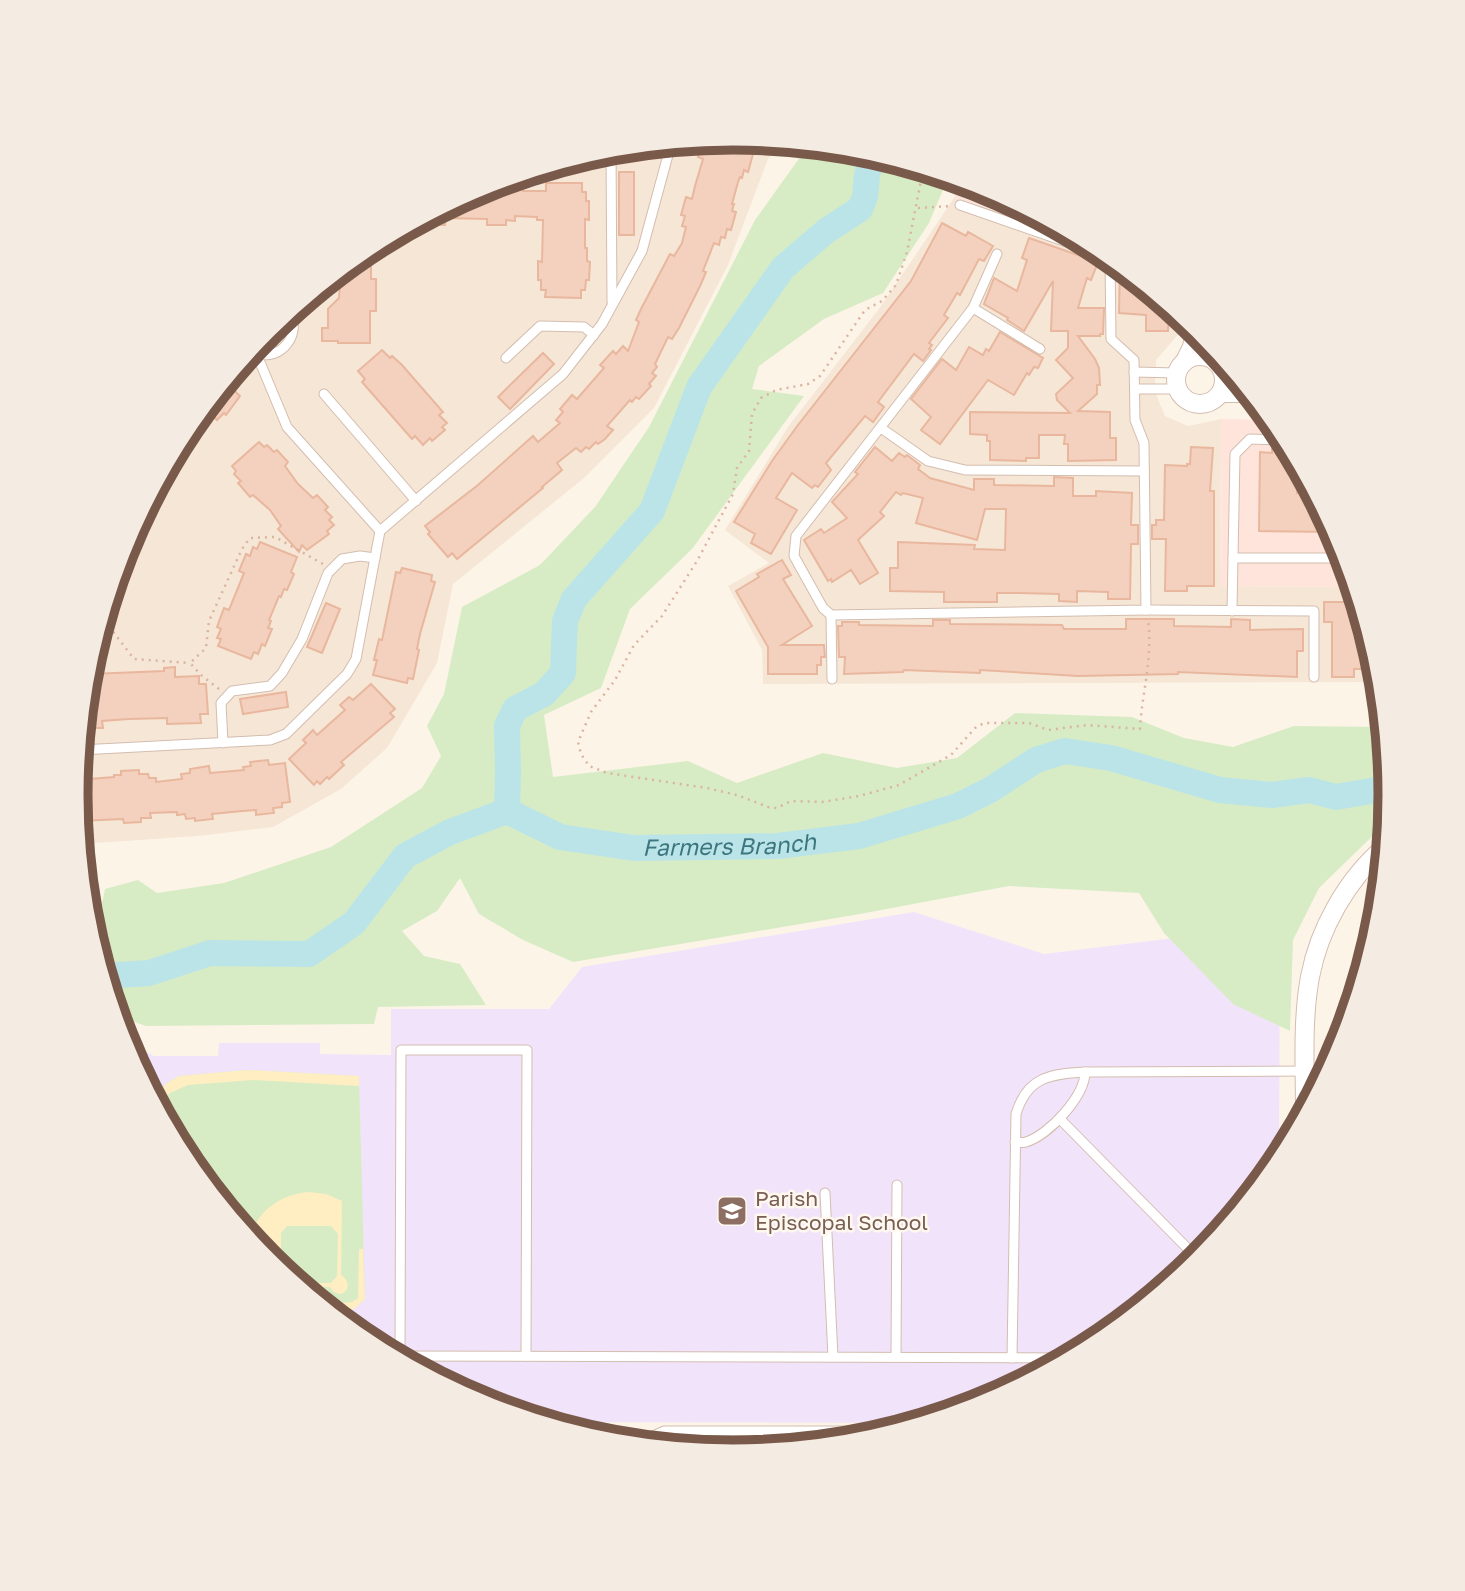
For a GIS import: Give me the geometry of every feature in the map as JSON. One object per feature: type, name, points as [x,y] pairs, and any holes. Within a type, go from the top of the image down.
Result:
[{"type":"street","points":[[1193,343],[1180,374],[1181,396],[1196,404],[1212,402],[1221,393],[1224,379]]},
{"type":"street","points":[[1180,374],[1198,356],[1206,358]]},
{"type":"street","points":[[1221,393],[1236,393]]},
{"type":"street","points":[[1305,1092],[1307,1000],[1316,951],[1326,926],[1350,886],[1374,859]]},
{"type":"lane","points":[[89,750],[270,740],[286,734],[347,674],[356,659],[380,531],[563,374],[594,335],[642,251],[668,154]]},
{"type":"lane","points":[[611,162],[612,306]]},
{"type":"lane","points":[[960,205],[1056,238]]},
{"type":"lane","points":[[997,254],[973,308],[796,536],[794,556],[823,608],[831,615],[1146,610],[1314,611],[1314,677]]},
{"type":"lane","points":[[1110,273],[1111,339],[1134,360],[1135,420],[1144,443],[1146,610]]},
{"type":"lane","points":[[973,308],[1040,349]]},
{"type":"lane","points":[[262,354],[281,351],[294,331],[293,323]]},
{"type":"lane","points":[[506,358],[540,326],[584,327],[594,335]]},
{"type":"lane","points":[[257,360],[287,427],[380,531]]},
{"type":"lane","points":[[1134,372],[1180,374]]},
{"type":"lane","points":[[1135,389],[1180,374]]},
{"type":"lane","points":[[324,394],[416,501]]},
{"type":"lane","points":[[881,428],[928,461],[965,470],[1144,471]]},
{"type":"lane","points":[[1233,611],[1235,454],[1250,439],[1271,440]]},
{"type":"lane","points":[[223,743],[221,703],[232,691],[270,686],[282,673],[302,639],[328,573],[342,559],[360,556],[375,558]]},
{"type":"lane","points":[[1233,558],[1331,558]]},
{"type":"lane","points":[[831,615],[832,679]]},
{"type":"lane","points":[[397,1346],[401,1050],[527,1050],[526,1356]]},
{"type":"lane","points":[[1012,1357],[1016,1114],[1020,1100],[1039,1079],[1057,1073],[1085,1072],[1305,1071]]},
{"type":"lane","points":[[1015,1142],[1026,1142],[1060,1120],[1085,1081],[1085,1072]]},
{"type":"lane","points":[[1060,1120],[1190,1251]]},
{"type":"lane","points":[[896,1357],[897,1185]]},
{"type":"lane","points":[[825,1193],[833,1357]]},
{"type":"lane","points":[[414,1356],[1049,1357]]},
{"type":"lane","points":[[654,1436],[664,1431],[840,1431]]},
{"type":"path","points":[[922,179],[901,276],[896,285],[882,301],[865,310],[820,376],[808,384],[776,390],[761,398],[752,414],[750,452],[737,468],[733,494],[697,561],[662,616],[634,645],[615,680],[591,712],[578,742],[581,754],[589,766],[607,773],[707,788],[776,808],[791,801],[807,803],[846,798],[899,785],[951,755],[975,727],[984,723],[1029,723],[1048,730],[1087,725],[1140,729],[1149,675],[1146,610]]},
{"type":"path","points":[[917,208],[960,205]]},
{"type":"path","points":[[190,663],[206,648],[209,621],[242,549],[250,538],[275,537],[332,569]]},
{"type":"path","points":[[114,614],[111,629],[134,659],[190,663],[209,683],[228,695]]},
{"type":"shaded area","points":[[732,150],[775,152],[768,159],[728,265],[654,408],[584,478],[453,584],[437,663],[387,748],[341,789],[273,827],[198,836],[90,843],[89,753],[93,711],[109,629],[122,588],[154,510],[196,437],[248,370],[276,339],[307,311],[374,259],[447,217],[486,200],[566,172],[648,156]]},
{"type":"shaded area","points":[[957,192],[1023,219],[954,198]]},
{"type":"shaded area","points":[[954,198],[1023,219],[1091,259],[1125,284],[1181,332],[1156,360],[1155,392],[1165,416],[1188,426],[1221,419],[1220,586],[1343,587],[1356,629],[1367,682],[763,684],[762,650],[728,586],[769,563],[725,530],[788,427],[881,306]]},
{"type":"shaded area","points":[[1221,419],[1256,420],[1311,510],[1343,587],[1220,586]]},
{"type":"shaded area","name":"Parish Episcopal School","points":[[914,912],[1044,954],[1280,925],[1279,1137],[1217,1221],[1189,1252],[1158,1280],[1091,1332],[1018,1374],[979,1391],[940,1406],[881,1423],[580,1422],[525,1406],[447,1374],[374,1332],[307,1280],[276,1252],[248,1221],[196,1154],[154,1081],[140,1048],[154,1056],[218,1056],[219,1043],[320,1043],[320,1054],[391,1055],[391,1009],[549,1009],[582,967]]},
{"type":"green space","points":[[802,155],[899,172],[944,187],[929,223],[883,293],[824,319],[759,366],[752,389],[804,396],[692,549],[630,609],[601,688],[544,715],[553,777],[688,761],[737,783],[823,753],[897,768],[957,758],[1015,713],[1132,717],[1184,738],[1233,747],[1294,726],[1374,727],[1378,796],[1376,832],[1319,888],[1293,940],[1290,1031],[1233,1004],[1164,933],[1139,893],[1009,886],[573,962],[523,940],[479,914],[460,878],[437,911],[402,931],[424,956],[460,964],[486,1005],[378,1007],[374,1024],[146,1026],[129,1020],[109,962],[100,921],[99,913],[105,889],[138,880],[157,893],[224,883],[331,847],[422,788],[441,756],[427,726],[444,694],[462,607],[540,565],[595,507],[649,427],[755,220]]},
{"type":"green space","points":[[248,1070],[359,1076],[365,1299],[354,1309],[343,1309],[276,1252],[221,1188],[196,1154],[159,1091],[179,1076]]},
{"type":"sand","points":[[248,1070],[359,1076],[359,1086],[253,1080],[188,1085],[170,1093],[164,1099],[159,1091],[179,1076]]},
{"type":"sand","points":[[299,1193],[326,1194],[342,1201],[341,1275],[348,1285],[341,1294],[330,1287],[316,1287],[311,1283],[331,1283],[337,1276],[338,1234],[331,1226],[287,1226],[281,1233],[281,1257],[254,1228],[272,1205]]},
{"type":"sand","points":[[359,1249],[363,1249],[365,1299],[354,1309],[343,1309],[335,1303],[352,1302],[358,1298]]},
{"type":"building","points":[[732,150],[749,151],[753,154],[748,172],[744,170],[738,182],[732,204],[732,211],[736,212],[731,230],[727,229],[725,238],[721,237],[719,245],[714,243],[701,284],[679,328],[672,339],[668,337],[655,364],[657,367],[652,373],[656,376],[649,384],[651,386],[639,399],[636,397],[632,402],[630,400],[607,426],[613,430],[605,439],[581,452],[576,448],[557,463],[562,470],[543,488],[457,559],[452,553],[448,557],[428,534],[430,532],[425,526],[478,485],[533,436],[538,442],[560,423],[556,420],[563,412],[560,409],[572,395],[577,399],[604,368],[600,365],[613,351],[616,354],[623,346],[628,351],[641,309],[670,254],[674,256],[682,243],[686,227],[682,226],[685,216],[681,215],[686,197],[692,199],[703,159],[698,157],[700,152]]},
{"type":"building","points":[[619,172],[634,172],[634,235],[619,235]]},
{"type":"building","points":[[546,183],[582,183],[582,192],[586,192],[586,201],[589,201],[589,220],[585,219],[585,248],[587,261],[590,262],[589,280],[586,280],[585,290],[581,290],[581,298],[545,297],[546,290],[541,290],[538,261],[542,262],[543,220],[537,220],[537,217],[515,216],[515,221],[506,220],[506,225],[487,225],[487,219],[445,218],[523,186],[523,191],[546,191]]},
{"type":"building","points":[[445,218],[445,225],[433,225]]},
{"type":"building","points":[[942,223],[966,236],[968,232],[993,246],[984,261],[979,259],[960,295],[957,293],[944,315],[948,318],[929,343],[932,345],[929,349],[931,350],[923,361],[914,354],[878,402],[884,407],[873,422],[865,416],[826,463],[831,470],[818,487],[815,485],[812,488],[792,473],[776,498],[797,510],[771,554],[751,543],[755,534],[734,522],[798,425],[911,281]]},
{"type":"building","points":[[1029,238],[1097,264],[1091,280],[1087,278],[1078,308],[1104,308],[1103,334],[1078,336],[1095,359],[1099,368],[1100,385],[1097,385],[1097,394],[1078,411],[1110,412],[1110,438],[1116,438],[1116,460],[1068,461],[1065,435],[1039,435],[1039,458],[1026,458],[1026,461],[990,460],[990,441],[987,441],[987,435],[970,434],[970,412],[1070,413],[1057,400],[1056,394],[1073,378],[1056,360],[1068,348],[1068,331],[1051,331],[1053,281],[1024,331],[984,304],[994,278],[1017,291],[1027,260],[1022,258]]},
{"type":"building","points":[[371,261],[371,279],[376,279],[376,311],[370,311],[370,343],[322,341],[322,328],[328,328],[328,309],[339,298],[340,284]]},
{"type":"building","points":[[1120,280],[1169,321],[1168,331],[1146,331],[1146,315],[1119,313]]},
{"type":"building","points":[[1000,332],[1043,358],[1038,368],[1034,367],[1029,375],[1027,373],[1014,395],[988,380],[940,444],[921,430],[931,417],[911,399],[942,359],[956,370],[969,347],[983,355],[986,349],[989,351]]},
{"type":"building","points":[[382,350],[402,365],[443,412],[439,415],[447,423],[442,427],[445,430],[432,441],[430,438],[423,445],[415,436],[412,439],[362,382],[365,379],[358,371]]},
{"type":"building","points":[[543,353],[554,364],[510,409],[498,397]]},
{"type":"building","points":[[232,389],[240,396],[226,415],[224,413],[217,420],[212,415]]},
{"type":"building","points":[[259,442],[274,452],[277,450],[288,462],[285,466],[298,484],[313,498],[317,495],[328,507],[325,510],[332,517],[329,520],[334,525],[327,531],[329,534],[307,550],[302,545],[299,552],[278,529],[281,526],[270,510],[253,495],[250,497],[234,474],[236,471],[232,466]]},
{"type":"building","points":[[875,447],[892,461],[899,453],[905,457],[907,455],[920,465],[918,469],[930,478],[974,490],[974,479],[994,479],[994,485],[1054,486],[1054,477],[1073,478],[1073,496],[1096,496],[1096,491],[1132,493],[1131,525],[1138,525],[1138,544],[1131,544],[1130,599],[1108,599],[1108,592],[1077,591],[1077,602],[1059,601],[1059,594],[997,593],[997,602],[944,602],[944,592],[890,591],[890,568],[898,568],[898,542],[975,545],[974,549],[1005,550],[1006,509],[985,509],[977,540],[916,523],[923,498],[896,492],[880,512],[884,516],[858,540],[878,573],[860,584],[851,570],[832,582],[831,579],[828,581],[804,540],[821,529],[824,533],[847,518],[832,502],[858,474],[855,472]]},
{"type":"building","points":[[1191,447],[1213,448],[1210,491],[1214,491],[1214,586],[1187,586],[1187,591],[1165,591],[1166,539],[1152,539],[1152,525],[1156,525],[1156,520],[1164,520],[1165,465],[1190,464]]},
{"type":"building","points":[[1272,449],[1276,449],[1297,484],[1297,493],[1302,493],[1321,532],[1259,531],[1260,452],[1272,453]]},
{"type":"building","points":[[260,542],[297,557],[287,590],[284,589],[281,597],[279,596],[269,620],[271,621],[268,628],[272,629],[265,646],[262,644],[258,654],[254,652],[251,659],[218,646],[221,639],[217,638],[221,629],[217,627],[224,608],[229,610],[244,573],[239,571],[246,554],[250,556],[253,547],[257,549]]},
{"type":"building","points":[[782,560],[791,575],[783,579],[812,626],[782,645],[824,645],[825,657],[821,657],[821,665],[817,665],[817,674],[768,674],[768,647],[736,591],[759,577],[757,574]]},
{"type":"building","points":[[402,568],[432,575],[431,581],[435,582],[420,634],[413,679],[408,678],[407,683],[373,675],[377,660],[374,660],[379,639],[382,640],[396,572],[400,573]]},
{"type":"building","points":[[1324,602],[1347,602],[1365,669],[1354,669],[1354,677],[1332,677],[1332,622],[1324,622]]},
{"type":"building","points":[[326,603],[340,609],[322,653],[307,647]]},
{"type":"building","points":[[1126,619],[1174,619],[1174,626],[1231,627],[1231,619],[1250,620],[1250,630],[1303,629],[1303,651],[1297,651],[1297,677],[1178,672],[1078,676],[980,670],[980,673],[904,670],[844,674],[845,657],[839,657],[838,626],[842,626],[842,622],[859,622],[859,625],[933,626],[933,620],[950,620],[950,624],[1062,625],[1064,629],[1126,629]]},
{"type":"building","points":[[175,667],[175,677],[199,676],[199,684],[206,684],[208,714],[200,714],[201,723],[167,724],[167,718],[129,719],[102,721],[103,728],[91,728],[99,674],[164,671],[164,668]]},
{"type":"building","points":[[371,684],[395,709],[390,713],[394,717],[341,762],[344,765],[329,779],[327,777],[320,784],[317,781],[314,785],[289,759],[306,743],[303,740],[313,730],[317,735],[345,710],[340,705],[349,697],[353,700]]},
{"type":"building","points":[[286,692],[288,707],[243,714],[240,699]]},
{"type":"building","points":[[268,760],[269,765],[285,763],[290,802],[273,808],[274,813],[256,815],[256,810],[212,814],[213,819],[195,821],[195,818],[186,819],[185,814],[177,815],[177,812],[150,813],[151,818],[141,818],[141,822],[124,823],[123,819],[89,821],[88,779],[114,777],[121,775],[121,771],[139,770],[139,774],[156,778],[156,782],[182,779],[181,774],[190,773],[190,769],[209,766],[210,773],[244,770],[243,767],[251,766],[250,762]]},
{"type":"building","points":[[701,1438],[786,1438],[732,1440]]},
{"type":"waterway","points":[[507,811],[507,726],[515,709],[544,694],[563,673],[565,621],[574,599],[652,511],[699,387],[783,268],[826,231],[860,209],[865,197],[870,166]]},
{"type":"waterway","name":"Farmers Branch","points":[[113,975],[149,973],[210,953],[309,954],[354,923],[405,856],[450,832],[507,811],[560,837],[634,848],[778,846],[859,836],[958,806],[990,790],[1036,760],[1065,751],[1111,758],[1220,790],[1272,795],[1309,790],[1336,797],[1378,789]]},
{"type":"place","name":"Parish Episcopal School","points":[[732,1211]]}]
